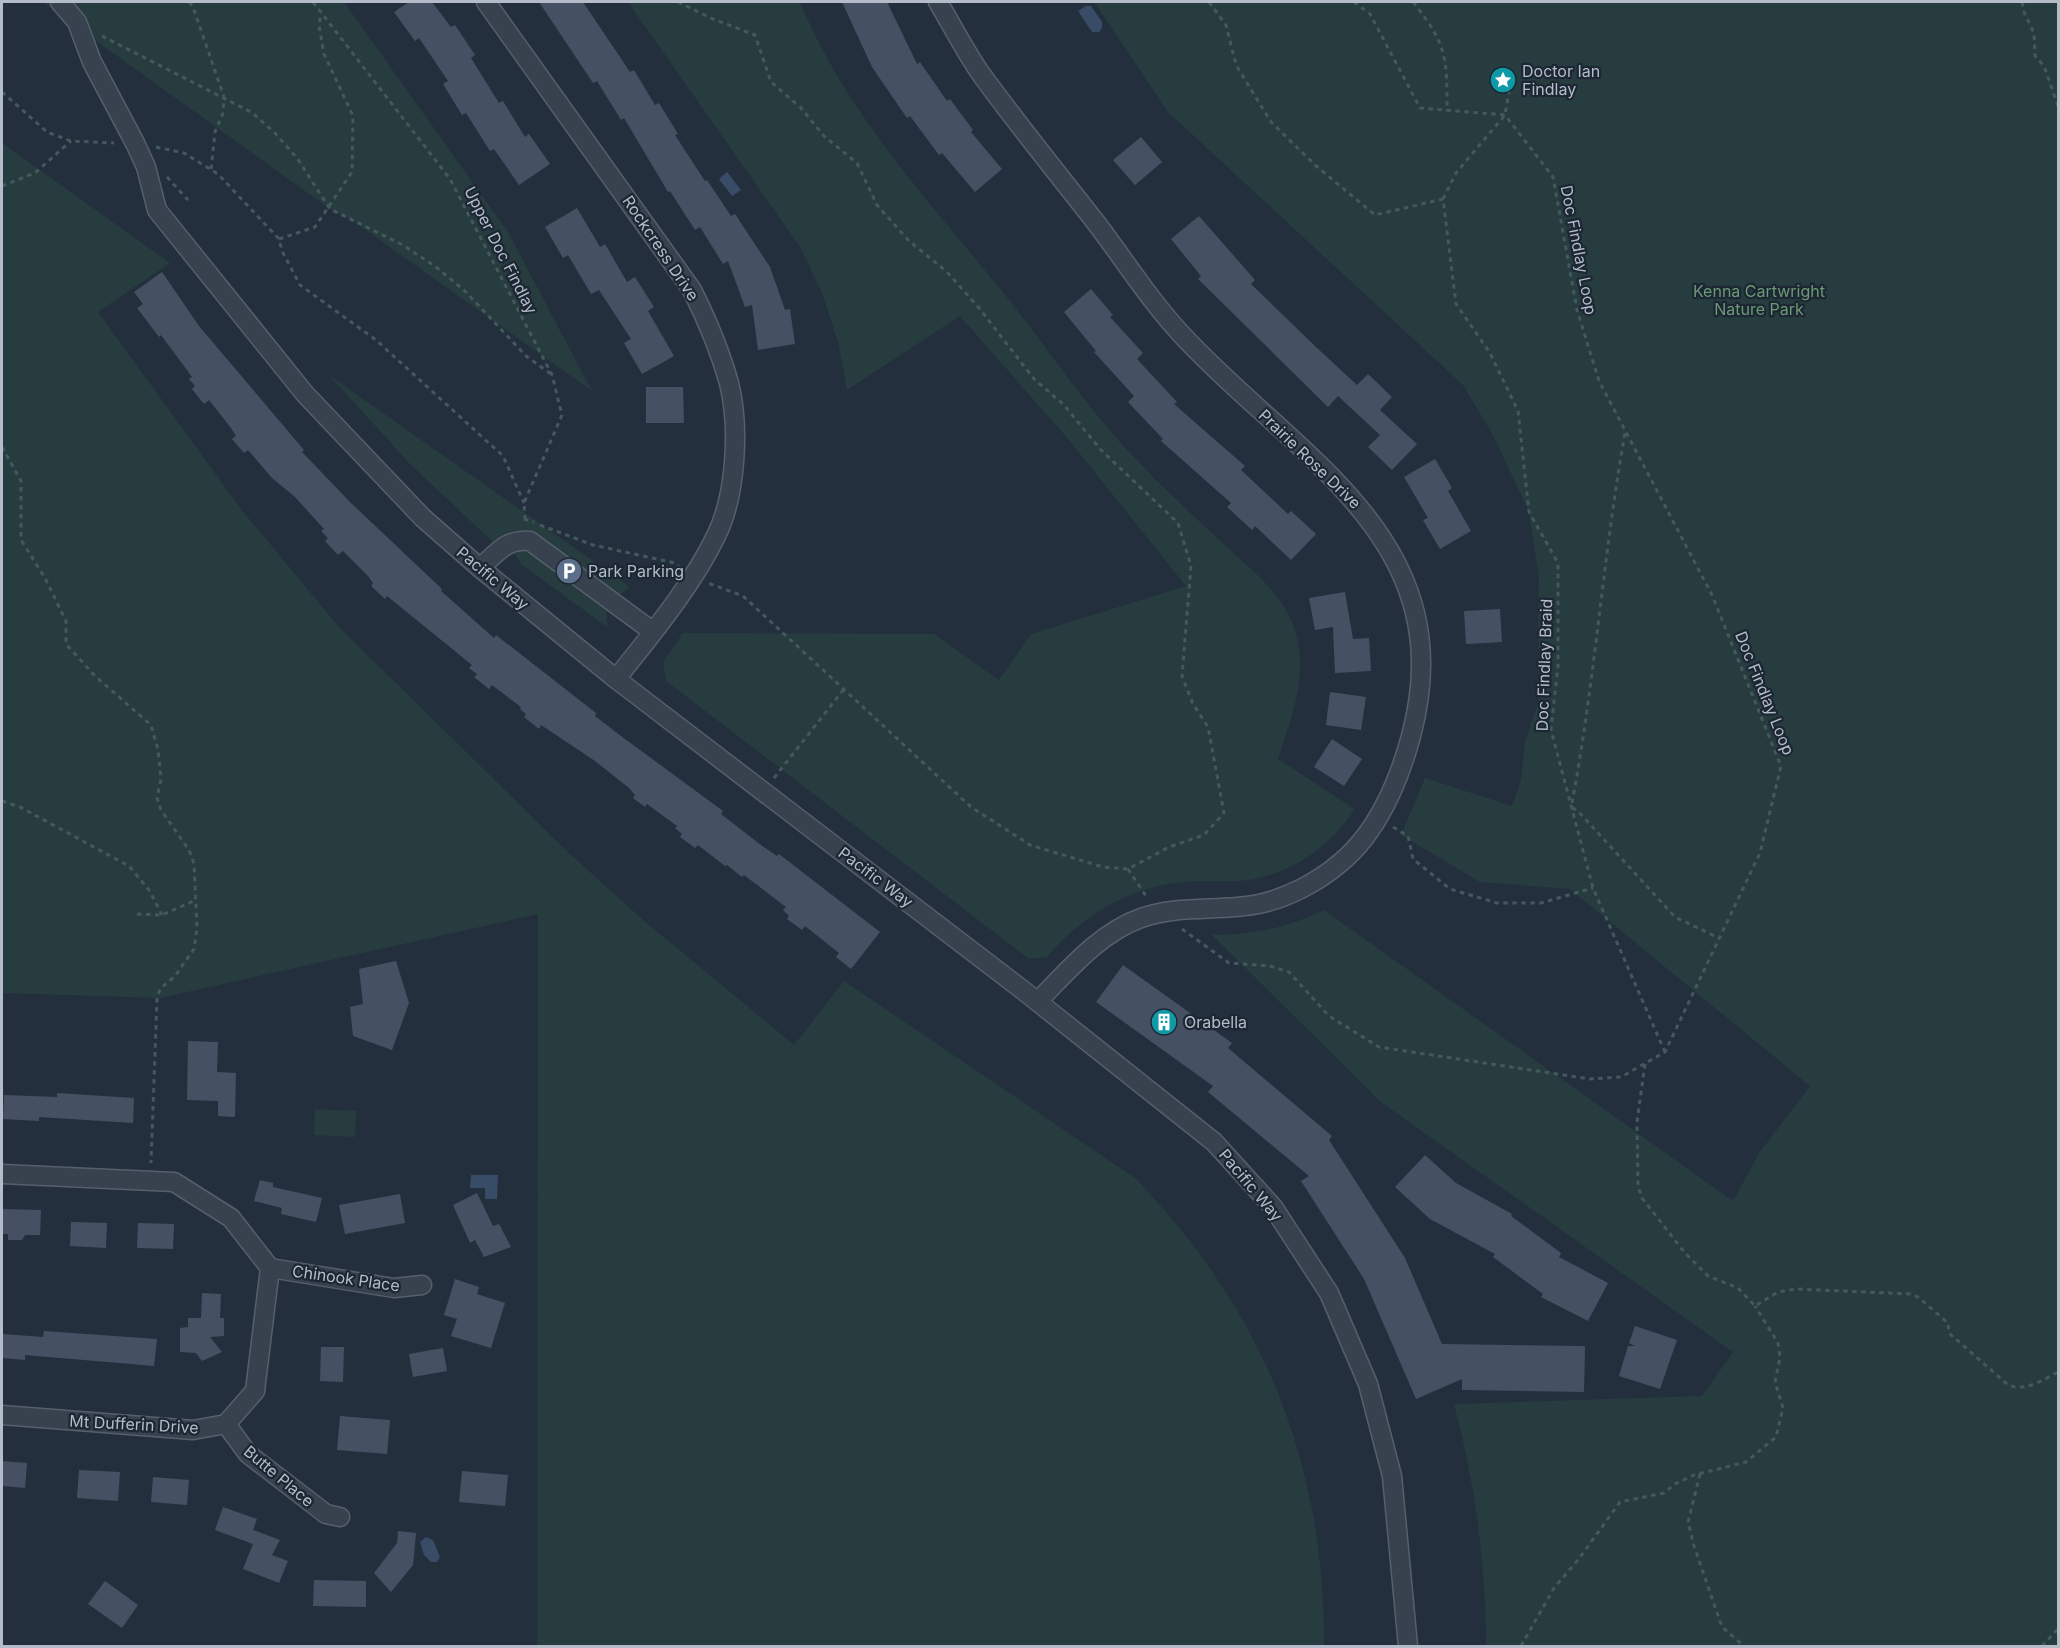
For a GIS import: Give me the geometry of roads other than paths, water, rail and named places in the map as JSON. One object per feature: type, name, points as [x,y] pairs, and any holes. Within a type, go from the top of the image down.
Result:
[{"type":"street","name":"Pacific Way","points":[[60,2],[77,22],[92,62],[135,143],[146,167],[157,210],[305,394],[423,518],[480,568],[616,679],[1038,1002],[1214,1142],[1273,1207],[1329,1293],[1368,1384],[1392,1476],[1408,1647]]},
{"type":"street","name":"Rockcress Drive","points":[[486,2],[692,290],[713,334],[729,386],[735,446],[730,493],[716,536],[690,577],[616,679]]},
{"type":"street","name":"Prairie Rose Drive","points":[[938,2],[979,71],[1181,335],[1325,468],[1364,510],[1393,555],[1413,603],[1423,655],[1413,727],[1402,768],[1388,801],[1373,825],[1342,862],[1302,888],[1260,904],[1176,908],[1137,919],[1096,944],[1038,1002]]},
{"type":"street","points":[[480,568],[508,543],[516,539],[530,541],[652,631]]},
{"type":"street","points":[[2,1174],[174,1182],[231,1218],[270,1268],[255,1391],[226,1424]]},
{"type":"street","name":"Chinook Place","points":[[270,1268],[394,1288],[422,1285]]},
{"type":"street","name":"Mt Dufferin Drive","points":[[2,1415],[193,1430],[226,1424]]},
{"type":"street","name":"Butte Place","points":[[226,1424],[248,1454],[326,1514],[340,1517]]},
{"type":"water","points":[[1091,6],[1102,22],[1099,32],[1092,32],[1078,11]]},
{"type":"water","points":[[727,172],[741,190],[732,196],[719,179]]},
{"type":"water","points":[[471,1175],[498,1175],[497,1199],[485,1199],[485,1188],[470,1188]]},
{"type":"water","points":[[426,1537],[433,1540],[440,1557],[437,1562],[431,1562],[424,1555],[420,1542]]},
{"type":"place","name":"Doctor Ian Findlay","points":[[1503,80]]},
{"type":"place","name":"Park Parking","points":[[569,571]]},
{"type":"place","name":"Orabella","points":[[1164,1022]]},
{"type":"park label","name":"Kenna Cartwright Nature Park","points":[[1759,300]]}]
